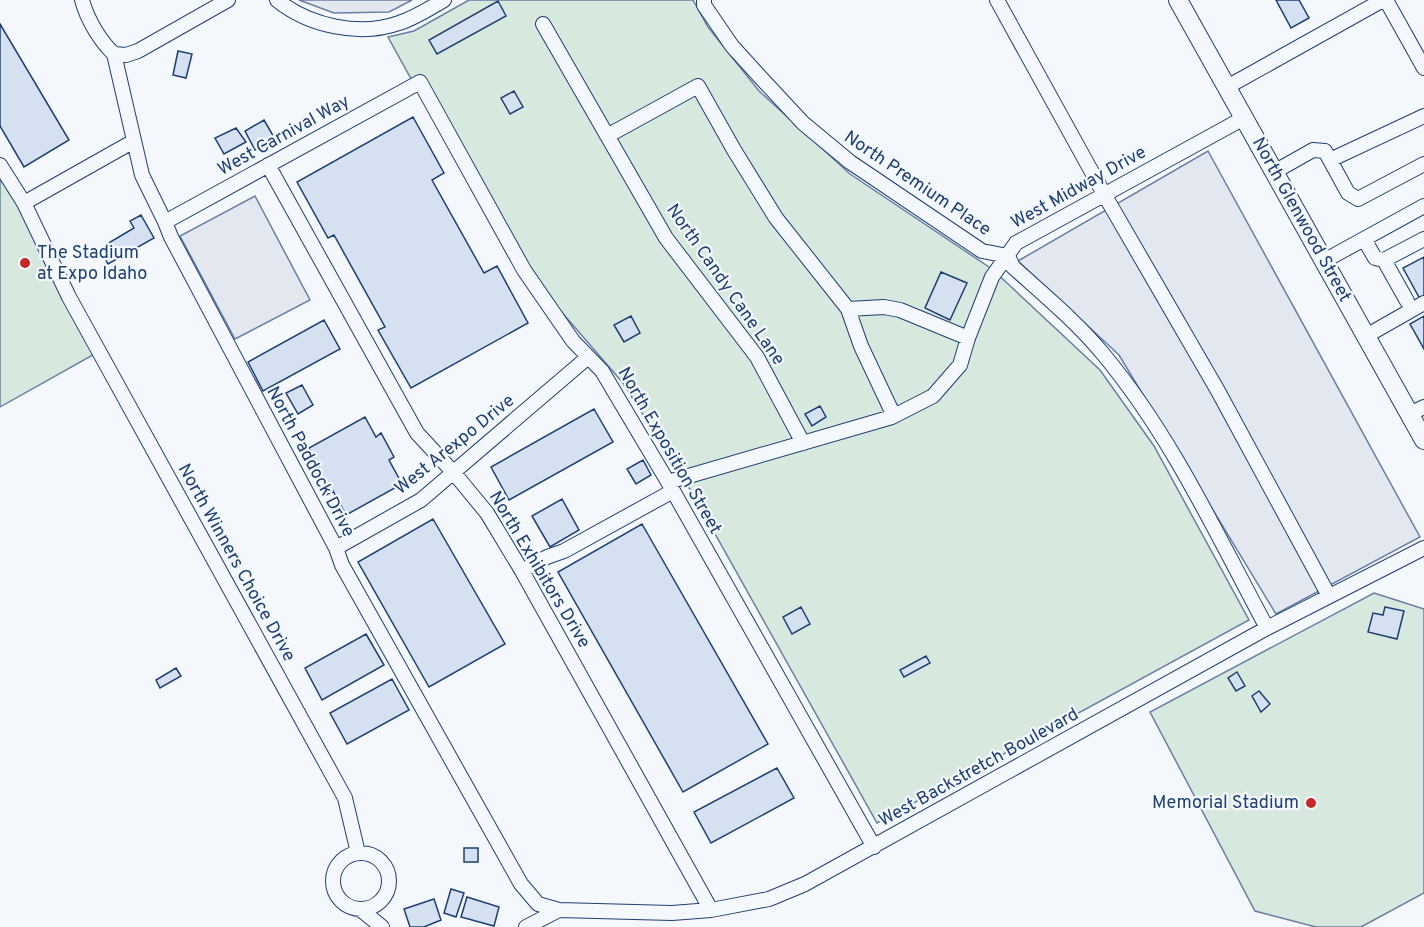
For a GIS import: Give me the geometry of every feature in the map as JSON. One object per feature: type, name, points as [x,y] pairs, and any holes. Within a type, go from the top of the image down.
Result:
[{"type":"main road","name":"North Glenwood Street","points":[[1178,0],[1366,336],[1417,410],[1424,440]]},
{"type":"street","name":"North Paddock Drive","points":[[82,0],[101,40],[114,54],[142,175],[171,237],[336,548],[342,565],[521,884],[538,904],[560,910]]},
{"type":"street","points":[[114,54],[126,55],[138,51],[228,0]]},
{"type":"street","points":[[277,0],[305,18],[328,25],[356,29],[397,24],[444,0]]},
{"type":"street","name":"North Premium Place","points":[[704,0],[704,5],[732,46],[803,123],[850,162],[982,251],[1008,256]]},
{"type":"street","points":[[997,0],[1104,194],[1218,391],[1329,596]]},
{"type":"street","points":[[1227,87],[1385,0],[1424,68]]},
{"type":"street","name":"North Candy Cane Lane","points":[[543,24],[666,238],[757,357],[803,443]]},
{"type":"street","name":"West Carnival Way","points":[[165,222],[420,82]]},
{"type":"street","name":"North Exposition Street","points":[[420,82],[524,270],[573,340],[587,358],[602,371],[671,487],[874,847]]},
{"type":"street","points":[[607,136],[698,86],[776,218],[848,309],[861,345],[894,416]]},
{"type":"street","points":[[1330,160],[1424,116]]},
{"type":"street","name":"West Midway Drive","points":[[522,571],[547,557],[564,551],[671,487],[803,443],[894,416],[933,396],[960,365],[992,277],[1016,243],[1244,118]]},
{"type":"street","points":[[24,203],[134,141]]},
{"type":"street","points":[[1274,172],[1313,150],[1325,151],[1348,194],[1358,199],[1424,164]]},
{"type":"street","name":"North Winners Choice Drive","points":[[0,165],[24,203],[69,297],[345,798],[358,853]]},
{"type":"street","name":"North Exhibitors Drive","points":[[268,165],[417,433],[487,513],[522,571],[711,910]]},
{"type":"street","points":[[1324,261],[1424,206]]},
{"type":"street","points":[[1364,239],[1375,258],[1384,260],[1424,238]]},
{"type":"street","points":[[1008,256],[1012,267],[1070,318],[1134,393],[1165,439],[1268,628]]},
{"type":"street","points":[[1384,260],[1407,301]]},
{"type":"street","points":[[1366,336],[1424,303]]},
{"type":"street","points":[[848,309],[884,307],[900,310],[968,338]]},
{"type":"street","name":"West Arexpo Drive","points":[[336,548],[421,500],[587,358]]},
{"type":"street","points":[[1420,550],[1424,565]]},
{"type":"street","name":"West Backstretch Boulevard","points":[[525,927],[560,910],[672,913],[711,910],[769,899],[805,884],[1268,628],[1420,550]]},
{"type":"street","points":[[367,853],[383,863],[388,871],[388,889],[378,904],[360,909],[343,903],[333,887],[333,877],[341,861],[349,855],[367,853]]},
{"type":"street","points":[[360,909],[382,927]]},
{"type":"shaded area","points":[[299,0],[412,0],[389,12],[334,13]]},
{"type":"shaded area","points":[[469,0],[693,0],[708,27],[759,91],[850,174],[992,269],[1100,370],[1154,446],[1249,620],[877,823],[691,491],[623,383],[501,242],[388,37],[414,31]]},
{"type":"shaded area","points":[[1208,151],[1420,537],[1276,614],[1119,355],[1018,261]]},
{"type":"shaded area","name":"The Stadium at Expo Idaho","points":[[0,175],[100,351],[0,407]]},
{"type":"shaded area","points":[[255,196],[310,300],[235,339],[180,236]]},
{"type":"shaded area","name":"Memorial Stadium","points":[[1374,593],[1424,609],[1424,893],[1361,927],[1316,927],[1255,911],[1150,712]]},
{"type":"building","points":[[1276,0],[1299,0],[1309,18],[1291,28]]},
{"type":"building","points":[[498,1],[506,16],[437,54],[429,40]]},
{"type":"building","points":[[0,24],[69,140],[24,167],[0,126]]},
{"type":"building","points":[[178,51],[192,54],[186,78],[173,75]]},
{"type":"building","points":[[514,91],[523,107],[510,114],[501,98]]},
{"type":"building","points":[[413,117],[444,173],[432,180],[484,273],[497,266],[528,323],[411,388],[378,330],[385,327],[334,235],[328,238],[297,182]]},
{"type":"building","points":[[264,120],[275,139],[255,150],[245,131]]},
{"type":"building","points":[[236,128],[246,142],[224,154],[215,138]]},
{"type":"building","points":[[141,215],[154,238],[108,264],[103,255],[111,250],[107,244],[134,228],[130,221]]},
{"type":"building","points":[[1424,257],[1424,297],[1420,299],[1403,268]]},
{"type":"building","points":[[941,272],[967,283],[950,320],[925,308]]},
{"type":"building","points":[[631,316],[640,333],[624,342],[614,325]]},
{"type":"building","points":[[1424,316],[1424,349],[1410,324]]},
{"type":"building","points":[[324,320],[340,349],[263,391],[248,362]]},
{"type":"building","points":[[302,385],[313,405],[298,414],[286,393]]},
{"type":"building","points":[[820,406],[826,417],[812,426],[805,414]]},
{"type":"building","points":[[594,409],[613,442],[509,500],[491,467]]},
{"type":"building","points":[[365,417],[376,437],[381,433],[394,457],[389,460],[402,484],[346,515],[333,491],[326,495],[313,471],[319,467],[309,448]]},
{"type":"building","points":[[643,460],[651,475],[636,484],[627,469]]},
{"type":"building","points":[[562,499],[579,530],[550,547],[532,516]]},
{"type":"building","points":[[433,519],[505,644],[429,687],[358,562]]},
{"type":"building","points":[[642,524],[768,744],[683,792],[558,572]]},
{"type":"building","points":[[801,607],[810,624],[792,634],[783,617]]},
{"type":"building","points":[[1385,607],[1404,611],[1397,639],[1368,632],[1373,613],[1383,615]]},
{"type":"building","points":[[366,634],[384,665],[322,700],[305,668]]},
{"type":"building","points":[[926,656],[930,663],[904,677],[900,670]]},
{"type":"building","points":[[176,668],[181,676],[160,688],[156,680]]},
{"type":"building","points":[[1237,672],[1245,686],[1236,691],[1228,678]]},
{"type":"building","points":[[392,679],[409,710],[347,744],[330,713]]},
{"type":"building","points":[[1259,691],[1270,704],[1261,712],[1252,696]]},
{"type":"building","points":[[777,768],[794,798],[711,843],[694,812]]},
{"type":"building","points":[[464,848],[478,848],[478,862],[464,862]]},
{"type":"building","points":[[451,889],[464,893],[456,917],[444,913]]},
{"type":"building","points":[[467,897],[499,907],[494,926],[461,917]]},
{"type":"building","points":[[434,899],[441,920],[424,927],[410,927],[404,909]]},
{"type":"place","name":"The Stadium at Expo Idaho","points":[[25,263]]},
{"type":"place","name":"Memorial Stadium","points":[[1311,803]]}]
